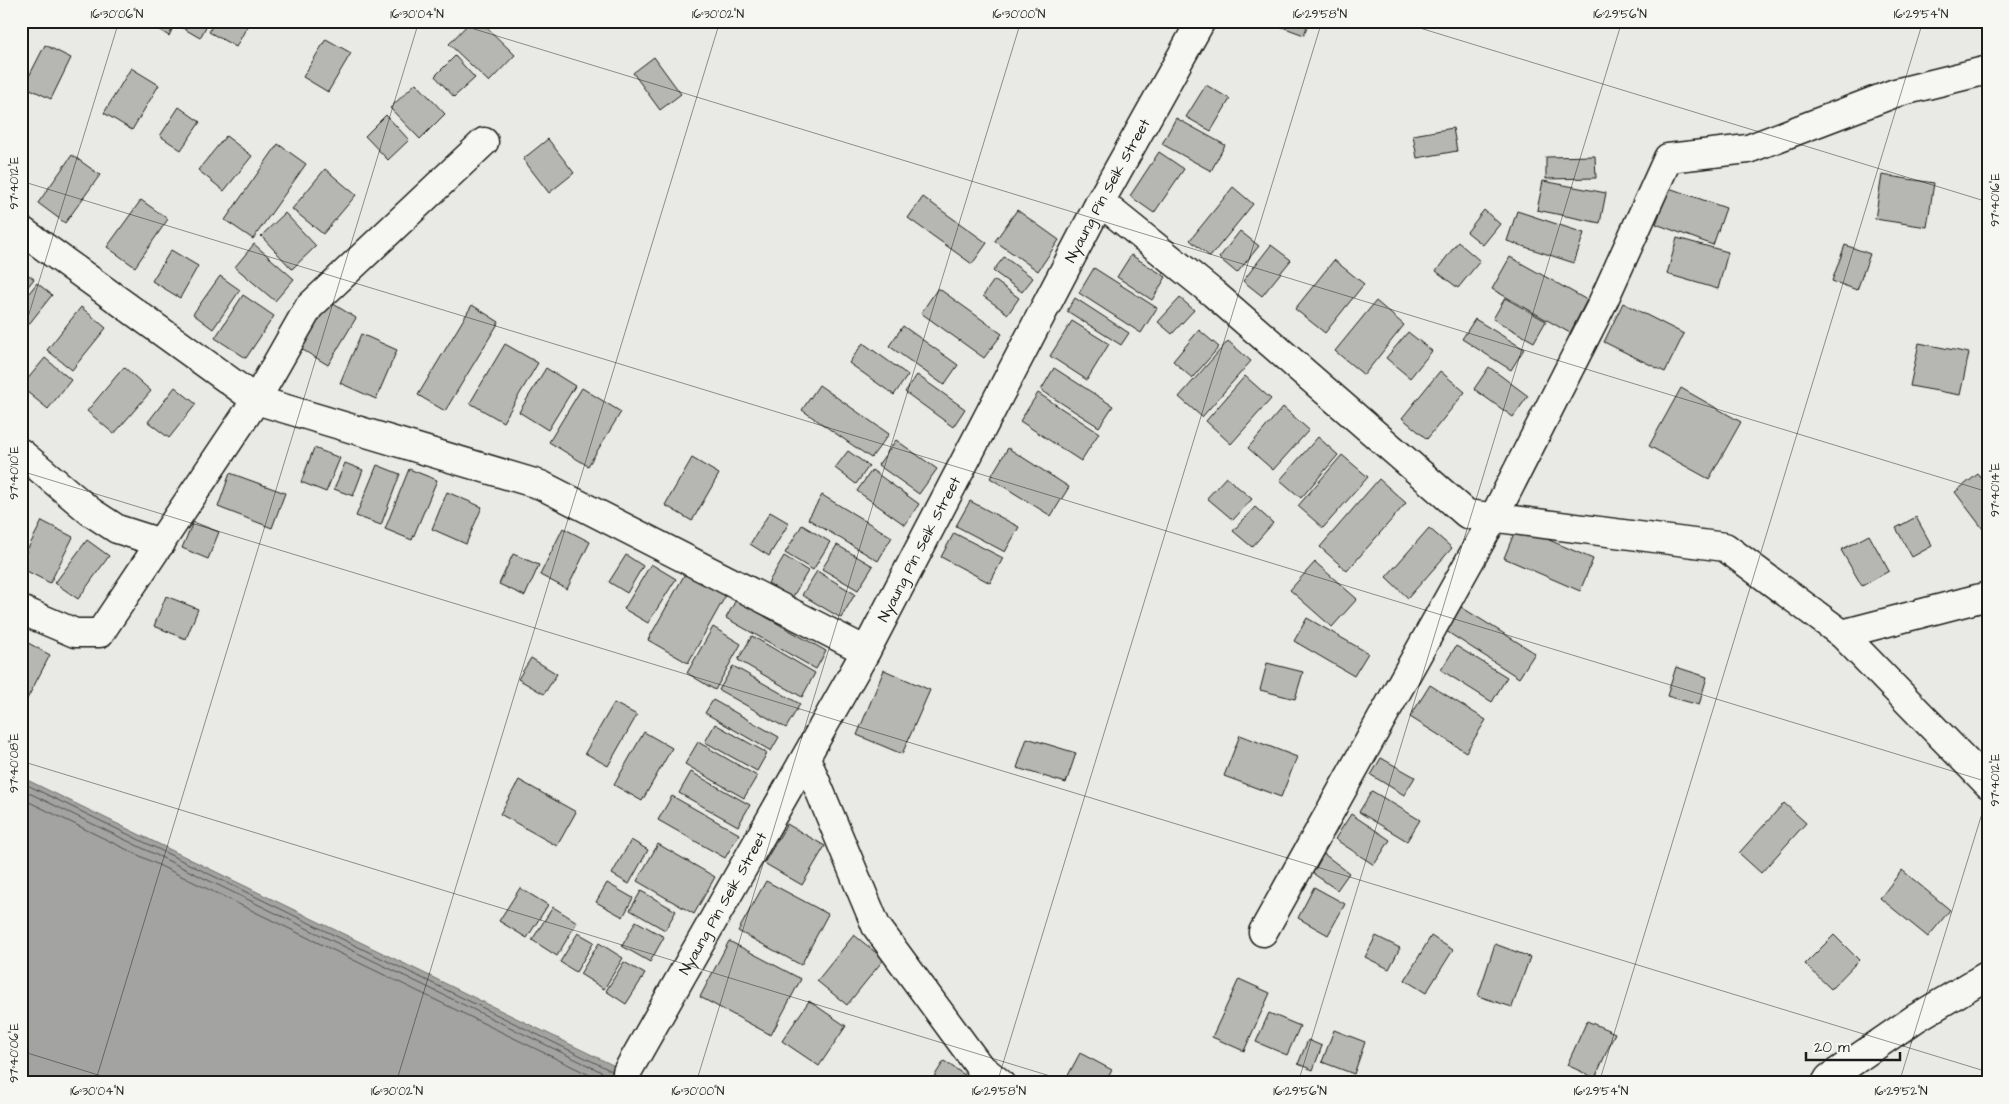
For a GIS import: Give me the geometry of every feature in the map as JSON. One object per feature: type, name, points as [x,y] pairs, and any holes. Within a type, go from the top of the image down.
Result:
[{"type":"street","name":"Nyaung Pin Seik Street","points":[[626,1072],[866,651],[1100,202],[1201,21]]},
{"type":"street","points":[[1263,932],[1494,517],[1602,304],[1668,158],[1748,149],[1895,93],[1988,70]]},
{"type":"street","points":[[21,610],[75,633],[100,633],[256,400],[309,307],[484,142]]},
{"type":"street","points":[[1100,202],[1214,293],[1467,514],[1725,547],[1842,634],[1988,784]]},
{"type":"street","points":[[21,230],[256,400],[541,485],[866,651]]},
{"type":"street","points":[[21,453],[91,512],[118,529],[161,543]]},
{"type":"street","points":[[1842,634],[1988,596]]},
{"type":"street","points":[[806,758],[876,926],[978,1066],[1000,1083]]},
{"type":"street","points":[[1826,1083],[1829,1078],[1916,1018],[1988,975]]},
{"type":"water","points":[[21,777],[627,1072],[648,1083],[21,1083]]},
{"type":"building","points":[[145,21],[176,21],[169,36]]},
{"type":"building","points":[[184,21],[209,21],[200,38],[181,27]]},
{"type":"building","points":[[215,21],[250,21],[236,47],[209,32]]},
{"type":"building","points":[[471,21],[480,21],[515,55],[489,82],[449,44]]},
{"type":"building","points":[[1266,21],[1309,21],[1304,35]]},
{"type":"building","points":[[326,39],[351,53],[328,92],[303,77]]},
{"type":"building","points":[[45,45],[71,58],[51,99],[24,86]]},
{"type":"building","points":[[455,56],[475,78],[454,97],[435,76]]},
{"type":"building","points":[[654,57],[681,94],[660,110],[633,73]]},
{"type":"building","points":[[131,68],[159,85],[132,130],[104,113]]},
{"type":"building","points":[[416,83],[445,114],[420,139],[390,108]]},
{"type":"building","points":[[1206,85],[1230,99],[1211,131],[1186,117]]},
{"type":"building","points":[[179,107],[200,122],[181,150],[160,136]]},
{"type":"building","points":[[386,115],[409,140],[388,160],[365,136]]},
{"type":"building","points":[[1176,118],[1225,145],[1211,171],[1162,144]]},
{"type":"building","points":[[1453,128],[1457,151],[1417,158],[1413,135]]},
{"type":"building","points":[[226,136],[252,156],[224,191],[198,170]]},
{"type":"building","points":[[548,139],[574,173],[549,193],[523,159]]},
{"type":"building","points":[[278,144],[306,164],[253,239],[225,220]]},
{"type":"building","points":[[1159,152],[1184,169],[1154,213],[1130,196]]},
{"type":"building","points":[[72,155],[100,175],[65,223],[38,203]]},
{"type":"building","points":[[1595,156],[1596,178],[1546,179],[1546,157]]},
{"type":"building","points":[[325,169],[356,195],[323,234],[292,209]]},
{"type":"building","points":[[1882,175],[1934,183],[1927,227],[1875,219]]},
{"type":"building","points":[[1543,181],[1606,193],[1600,223],[1537,210]]},
{"type":"building","points":[[1233,187],[1253,204],[1210,257],[1190,240]]},
{"type":"building","points":[[1669,188],[1726,208],[1713,245],[1656,224]]},
{"type":"building","points":[[923,197],[987,243],[972,264],[908,218]]},
{"type":"building","points":[[141,200],[168,219],[135,267],[107,247]]},
{"type":"building","points":[[1017,210],[1059,240],[1038,271],[995,241]]},
{"type":"building","points":[[1484,210],[1500,224],[1483,245],[1467,232]]},
{"type":"building","points":[[1517,211],[1584,233],[1574,263],[1507,241]]},
{"type":"building","points":[[285,213],[316,246],[292,269],[261,236]]},
{"type":"building","points":[[1240,231],[1259,246],[1237,273],[1219,258]]},
{"type":"building","points":[[1677,238],[1728,252],[1718,289],[1667,274]]},
{"type":"building","points":[[1458,242],[1480,261],[1458,288],[1436,271]]},
{"type":"building","points":[[254,244],[294,279],[275,301],[235,267]]},
{"type":"building","points":[[1271,245],[1291,260],[1262,296],[1243,281]]},
{"type":"building","points":[[1845,245],[1870,254],[1857,290],[1832,281]]},
{"type":"building","points":[[171,250],[198,266],[180,298],[152,281]]},
{"type":"building","points":[[1131,255],[1166,277],[1152,300],[1117,277]]},
{"type":"building","points":[[1004,257],[1033,278],[1022,292],[993,271]]},
{"type":"building","points":[[1510,257],[1587,300],[1570,333],[1492,289]]},
{"type":"building","points":[[1334,260],[1364,284],[1325,333],[1295,309]]},
{"type":"building","points":[[1094,268],[1157,308],[1141,333],[1079,293]]},
{"type":"building","points":[[21,269],[34,279],[21,295]]},
{"type":"building","points":[[220,276],[240,290],[213,329],[193,314]]},
{"type":"building","points":[[994,280],[1019,298],[1008,314],[983,296]]},
{"type":"building","points":[[37,283],[52,295],[21,334],[21,303]]},
{"type":"building","points":[[938,288],[1002,334],[984,358],[921,313]]},
{"type":"building","points":[[243,295],[274,316],[246,358],[215,338]]},
{"type":"building","points":[[1075,298],[1129,333],[1121,345],[1067,311]]},
{"type":"building","points":[[1180,298],[1194,310],[1172,334],[1158,322]]},
{"type":"building","points":[[1505,298],[1546,321],[1534,342],[1493,319]]},
{"type":"building","points":[[327,300],[356,318],[328,365],[298,347]]},
{"type":"building","points":[[1376,301],[1404,325],[1364,375],[1335,351]]},
{"type":"building","points":[[1623,303],[1684,334],[1665,372],[1604,342]]},
{"type":"building","points":[[472,305],[499,322],[445,411],[418,395]]},
{"type":"building","points":[[81,307],[106,328],[72,370],[47,350]]},
{"type":"building","points":[[1475,319],[1524,349],[1511,370],[1462,339]]},
{"type":"building","points":[[1072,321],[1109,344],[1087,380],[1050,356]]},
{"type":"building","points":[[903,326],[958,365],[944,385],[889,346]]},
{"type":"building","points":[[1199,330],[1219,347],[1192,378],[1173,361]]},
{"type":"building","points":[[1408,332],[1432,351],[1410,378],[1386,358]]},
{"type":"building","points":[[361,334],[397,350],[376,399],[340,383]]},
{"type":"building","points":[[1228,341],[1251,361],[1202,417],[1179,397]]},
{"type":"building","points":[[863,343],[908,375],[894,395],[849,363]]},
{"type":"building","points":[[1919,343],[1969,353],[1960,395],[1910,386]]},
{"type":"building","points":[[505,344],[538,363],[503,422],[470,403]]},
{"type":"building","points":[[45,358],[71,380],[48,409],[21,387]]},
{"type":"building","points":[[124,367],[151,391],[114,434],[87,411]]},
{"type":"building","points":[[1489,367],[1528,396],[1513,417],[1474,389]]},
{"type":"building","points":[[546,368],[575,386],[548,430],[519,412]]},
{"type":"building","points":[[1054,368],[1113,406],[1099,427],[1041,390]]},
{"type":"building","points":[[1440,371],[1465,392],[1427,439],[1402,418]]},
{"type":"building","points":[[917,375],[965,409],[953,427],[905,392]]},
{"type":"building","points":[[1245,376],[1271,399],[1231,444],[1206,421]]},
{"type":"building","points":[[819,385],[889,434],[871,458],[802,410]]},
{"type":"building","points":[[175,387],[196,404],[169,438],[148,422]]},
{"type":"building","points":[[582,388],[621,412],[588,466],[549,442]]},
{"type":"building","points":[[1681,388],[1741,422],[1709,479],[1649,446]]},
{"type":"building","points":[[1038,393],[1099,433],[1081,461],[1020,421]]},
{"type":"building","points":[[1283,407],[1309,430],[1273,470],[1248,448]]},
{"type":"building","points":[[1318,437],[1338,455],[1301,498],[1280,480]]},
{"type":"building","points":[[896,440],[937,469],[919,494],[878,465]]},
{"type":"building","points":[[314,448],[340,458],[326,492],[301,482]]},
{"type":"building","points":[[1008,448],[1069,487],[1051,516],[990,478]]},
{"type":"building","points":[[848,451],[869,466],[856,484],[835,468]]},
{"type":"building","points":[[1342,455],[1368,477],[1323,528],[1298,506]]},
{"type":"building","points":[[692,458],[719,474],[692,521],[665,505]]},
{"type":"building","points":[[345,463],[363,470],[353,496],[334,489]]},
{"type":"building","points":[[377,465],[400,474],[381,525],[356,516]]},
{"type":"building","points":[[409,469],[437,480],[412,540],[385,529]]},
{"type":"building","points":[[872,470],[919,504],[905,525],[857,491]]},
{"type":"building","points":[[230,473],[285,493],[272,528],[218,507]]},
{"type":"building","points":[[1978,474],[1988,486],[1988,525],[1983,529],[1955,492]]},
{"type":"building","points":[[1226,477],[1252,499],[1233,520],[1207,498]]},
{"type":"building","points":[[1379,479],[1406,503],[1347,571],[1320,547]]},
{"type":"building","points":[[447,492],[482,507],[466,544],[432,529]]},
{"type":"building","points":[[822,495],[892,537],[878,561],[808,519]]},
{"type":"building","points":[[970,501],[1019,527],[1005,552],[956,526]]},
{"type":"building","points":[[1255,507],[1273,523],[1252,547],[1233,531]]},
{"type":"building","points":[[770,512],[789,523],[769,556],[750,544]]},
{"type":"building","points":[[1916,517],[1932,546],[1912,557],[1896,528]]},
{"type":"building","points":[[42,521],[73,537],[50,583],[21,568],[21,562]]},
{"type":"building","points":[[193,522],[219,532],[208,559],[182,548]]},
{"type":"building","points":[[802,525],[830,542],[813,570],[785,553]]},
{"type":"building","points":[[1517,526],[1593,559],[1580,591],[1504,558]]},
{"type":"building","points":[[563,528],[590,542],[567,589],[540,575]]},
{"type":"building","points":[[1429,528],[1452,548],[1408,598],[1386,577]]},
{"type":"building","points":[[954,533],[1003,558],[990,583],[941,557]]},
{"type":"building","points":[[1869,535],[1889,571],[1862,586],[1841,550]]},
{"type":"building","points":[[87,540],[109,556],[78,599],[55,583]]},
{"type":"building","points":[[837,545],[873,566],[858,590],[822,569]]},
{"type":"building","points":[[513,554],[539,565],[525,596],[499,584]]},
{"type":"building","points":[[626,555],[643,566],[627,593],[609,582]]},
{"type":"building","points":[[784,556],[808,571],[792,598],[768,583]]},
{"type":"building","points":[[1315,562],[1357,599],[1332,627],[1290,590]]},
{"type":"building","points":[[651,564],[676,579],[648,623],[624,609]]},
{"type":"building","points":[[817,571],[855,594],[841,618],[802,595]]},
{"type":"building","points":[[686,572],[726,595],[688,663],[648,640]]},
{"type":"building","points":[[166,596],[198,609],[186,639],[154,626]]},
{"type":"building","points":[[736,600],[826,651],[816,669],[726,618]]},
{"type":"building","points":[[1461,607],[1535,653],[1519,678],[1446,631]]},
{"type":"building","points":[[1307,618],[1368,653],[1354,676],[1294,641]]},
{"type":"building","points":[[713,627],[741,644],[715,690],[687,673]]},
{"type":"building","points":[[752,636],[815,673],[802,697],[738,660]]},
{"type":"building","points":[[21,639],[50,655],[26,701],[21,699]]},
{"type":"building","points":[[1456,646],[1507,677],[1492,702],[1441,670]]},
{"type":"building","points":[[531,658],[557,674],[544,694],[518,679]]},
{"type":"building","points":[[1267,663],[1303,672],[1295,699],[1260,690]]},
{"type":"building","points":[[733,666],[800,704],[786,728],[719,690]]},
{"type":"building","points":[[1676,667],[1707,677],[1699,705],[1667,696]]},
{"type":"building","points":[[884,670],[930,690],[902,754],[857,735]]},
{"type":"building","points":[[1430,685],[1486,720],[1466,752],[1410,717]]},
{"type":"building","points":[[713,700],[779,737],[771,751],[705,713]]},
{"type":"building","points":[[614,703],[637,715],[608,766],[585,753]]},
{"type":"building","points":[[715,724],[767,753],[757,771],[705,742]]},
{"type":"building","points":[[644,732],[672,748],[642,801],[614,785]]},
{"type":"building","points":[[1240,735],[1297,757],[1281,797],[1224,776]]},
{"type":"building","points":[[1027,738],[1076,753],[1066,783],[1017,768]]},
{"type":"building","points":[[698,742],[757,776],[744,798],[685,764]]},
{"type":"building","points":[[1381,758],[1415,777],[1404,795],[1371,775]]},
{"type":"building","points":[[691,772],[750,805],[738,826],[679,793]]},
{"type":"building","points":[[519,780],[576,812],[557,846],[500,814]]},
{"type":"building","points":[[1372,791],[1420,820],[1407,841],[1359,812]]},
{"type":"building","points":[[672,796],[739,834],[725,858],[658,820]]},
{"type":"building","points":[[1784,803],[1806,823],[1761,873],[1739,853]]},
{"type":"building","points":[[1351,814],[1390,840],[1374,865],[1335,839]]},
{"type":"building","points":[[787,824],[825,846],[802,885],[764,863]]},
{"type":"building","points":[[631,840],[648,850],[629,884],[612,874]]},
{"type":"building","points":[[658,844],[715,877],[694,914],[637,881]]},
{"type":"building","points":[[1324,854],[1349,873],[1337,890],[1311,872]]},
{"type":"building","points":[[1902,870],[1950,910],[1928,937],[1880,898]]},
{"type":"building","points":[[766,881],[828,914],[801,965],[738,931]]},
{"type":"building","points":[[607,883],[633,898],[623,917],[596,902]]},
{"type":"building","points":[[1314,887],[1345,904],[1328,935],[1298,918]]},
{"type":"building","points":[[520,888],[548,905],[527,938],[499,921]]},
{"type":"building","points":[[641,891],[676,911],[665,930],[630,910]]},
{"type":"building","points":[[553,907],[577,922],[557,956],[532,940]]},
{"type":"building","points":[[636,921],[664,937],[650,962],[622,946]]},
{"type":"building","points":[[578,933],[594,942],[576,972],[560,962]]},
{"type":"building","points":[[854,935],[884,959],[847,1005],[817,981]]},
{"type":"building","points":[[1834,935],[1859,960],[1831,989],[1805,964]]},
{"type":"building","points":[[1376,936],[1400,948],[1389,969],[1365,957]]},
{"type":"building","points":[[1431,936],[1453,950],[1426,993],[1405,980]]},
{"type":"building","points":[[729,941],[801,979],[771,1035],[700,997]]},
{"type":"building","points":[[599,943],[623,958],[604,989],[580,974]]},
{"type":"building","points":[[1495,944],[1530,957],[1512,1007],[1478,996]]},
{"type":"building","points":[[624,962],[645,974],[626,1004],[606,991]]},
{"type":"building","points":[[1239,979],[1270,993],[1244,1051],[1212,1037]]},
{"type":"building","points":[[809,1001],[846,1026],[819,1066],[782,1041]]},
{"type":"building","points":[[1269,1013],[1300,1026],[1287,1055],[1256,1042]]},
{"type":"building","points":[[1587,1021],[1615,1033],[1595,1078],[1567,1065]]},
{"type":"building","points":[[1334,1030],[1365,1042],[1354,1074],[1322,1062]]},
{"type":"building","points":[[1308,1040],[1322,1046],[1313,1070],[1298,1064]]},
{"type":"building","points":[[1080,1053],[1112,1070],[1105,1083],[1064,1083]]},
{"type":"building","points":[[944,1061],[975,1082],[975,1083],[930,1083]]}]
